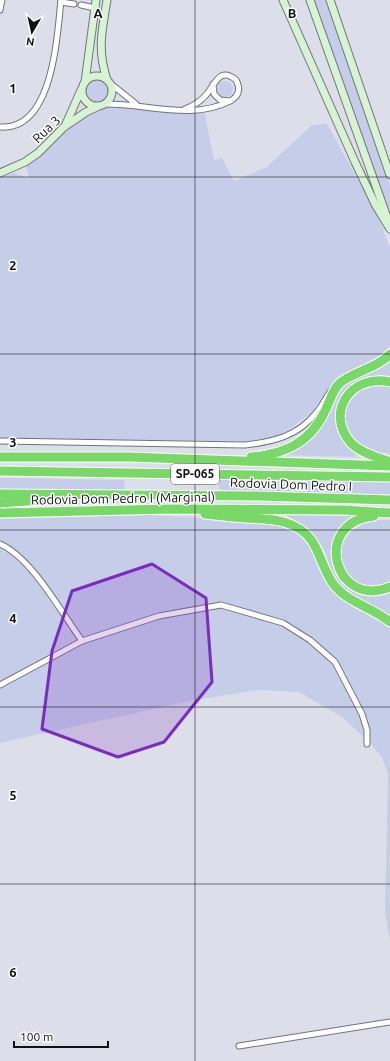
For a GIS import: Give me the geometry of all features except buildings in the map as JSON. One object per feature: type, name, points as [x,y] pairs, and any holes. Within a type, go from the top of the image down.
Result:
[{"type":"highway","points":[[216,460],[271,455],[300,442],[320,421],[338,385],[347,378],[361,372],[386,358],[390,354]]},
{"type":"highway","points":[[390,382],[380,380],[368,381],[358,385],[346,398],[340,412],[341,423],[345,434],[352,443],[360,450],[390,462]]},
{"type":"highway","name":"SP-065","points":[[0,456],[216,460],[390,466]]},
{"type":"highway","name":"Rodovia Dom Pedro I","points":[[0,471],[390,477]]},
{"type":"highway","name":"Rodovia Dom Pedro I","points":[[0,494],[258,496],[390,500]]},
{"type":"highway","points":[[0,503],[36,501],[88,495]]},
{"type":"highway","points":[[170,509],[232,517],[274,520],[289,524],[302,530],[311,540],[321,557],[334,586],[390,622]]},
{"type":"highway","name":"Rodovia Dom Pedro I (Marginal)","points":[[0,513],[170,509],[329,510],[390,514]]},
{"type":"highway","points":[[390,514],[368,516],[353,521],[344,529],[338,539],[335,556],[345,580],[353,585],[371,591],[381,591],[390,587]]},
{"type":"street","points":[[0,10],[2,0]]},
{"type":"street","points":[[96,0],[83,85],[84,99],[88,103],[101,105],[139,105],[168,110],[192,111],[212,109],[234,99],[239,90],[236,80],[225,75],[217,79],[201,100],[182,110]]},
{"type":"street","points":[[101,105],[112,96],[102,62],[100,44],[107,0]]},
{"type":"street","points":[[283,0],[355,162],[376,206],[390,229]]},
{"type":"street","points":[[310,0],[390,225]]},
{"type":"street","points":[[330,0],[390,175]]},
{"type":"street","points":[[0,127],[8,128],[22,123],[40,105],[52,66],[61,1],[74,4]]},
{"type":"street","points":[[81,6],[95,8]]},
{"type":"street","points":[[64,126],[83,85],[93,76],[103,77],[119,92],[139,105]]},
{"type":"street","points":[[213,84],[212,89],[216,98],[225,102],[230,101]]},
{"type":"street","name":"Rua 3","points":[[0,173],[11,169],[38,153],[64,126],[86,112],[101,105]]},
{"type":"street","points":[[0,168],[11,169]]},
{"type":"street","points":[[0,441],[245,445],[266,443],[292,434],[309,422],[328,395],[338,385]]},
{"type":"street","points":[[0,544],[10,548],[27,563],[82,641]]},
{"type":"street","points":[[0,685],[82,641],[159,616],[221,605],[283,623],[310,640],[335,662],[362,714],[367,730],[367,744]]},
{"type":"street","points":[[239,1046],[390,1022]]},
{"type":"highlighted area","points":[[152,564],[206,598],[212,682],[164,742],[118,757],[42,729],[52,651],[72,591]]},
{"type":"shaded area","points":[[312,0],[328,0],[390,186],[390,217]]},
{"type":"shaded area","points":[[97,78],[106,82],[110,91],[106,100],[97,104],[88,100],[84,91],[88,82]]},
{"type":"shaded area","points":[[225,81],[231,83],[233,89],[231,95],[225,97],[219,95],[217,89],[219,83]]},
{"type":"shaded area","points":[[116,104],[204,110],[214,160],[222,158],[234,181],[267,167],[312,125],[327,124],[378,216],[390,248],[390,345],[385,352],[370,362],[357,367],[335,380],[310,414],[276,437],[246,441],[0,438],[0,178],[14,173],[29,178],[25,162],[62,129],[99,106]]},
{"type":"shaded area","points":[[390,358],[390,377],[373,376],[359,380],[348,388],[340,399],[337,412],[339,426],[345,440],[357,453],[356,457],[282,455],[303,444],[339,387]]},
{"type":"shaded area","points":[[370,385],[386,385],[390,388],[390,454],[368,450],[360,446],[351,436],[345,423],[344,410],[346,404],[356,393]]},
{"type":"shaded area","points":[[0,478],[124,480],[125,490],[0,489]]},
{"type":"shaded area","points":[[220,479],[390,482],[390,496],[221,491],[218,483]]},
{"type":"shaded area","points":[[149,515],[285,523],[307,536],[331,581],[390,622],[390,941],[385,913],[388,775],[382,757],[371,744],[342,717],[299,692],[258,690],[189,701],[0,743],[0,519]]},
{"type":"shaded area","points":[[286,515],[354,516],[343,527],[335,541],[332,556],[333,564],[336,572],[346,584],[390,591],[390,616],[358,598],[340,585],[332,574],[325,552],[318,540],[304,526]]},
{"type":"shaded area","points":[[373,520],[390,520],[390,581],[378,586],[367,586],[348,574],[340,553],[342,543],[348,534],[363,524]]}]
